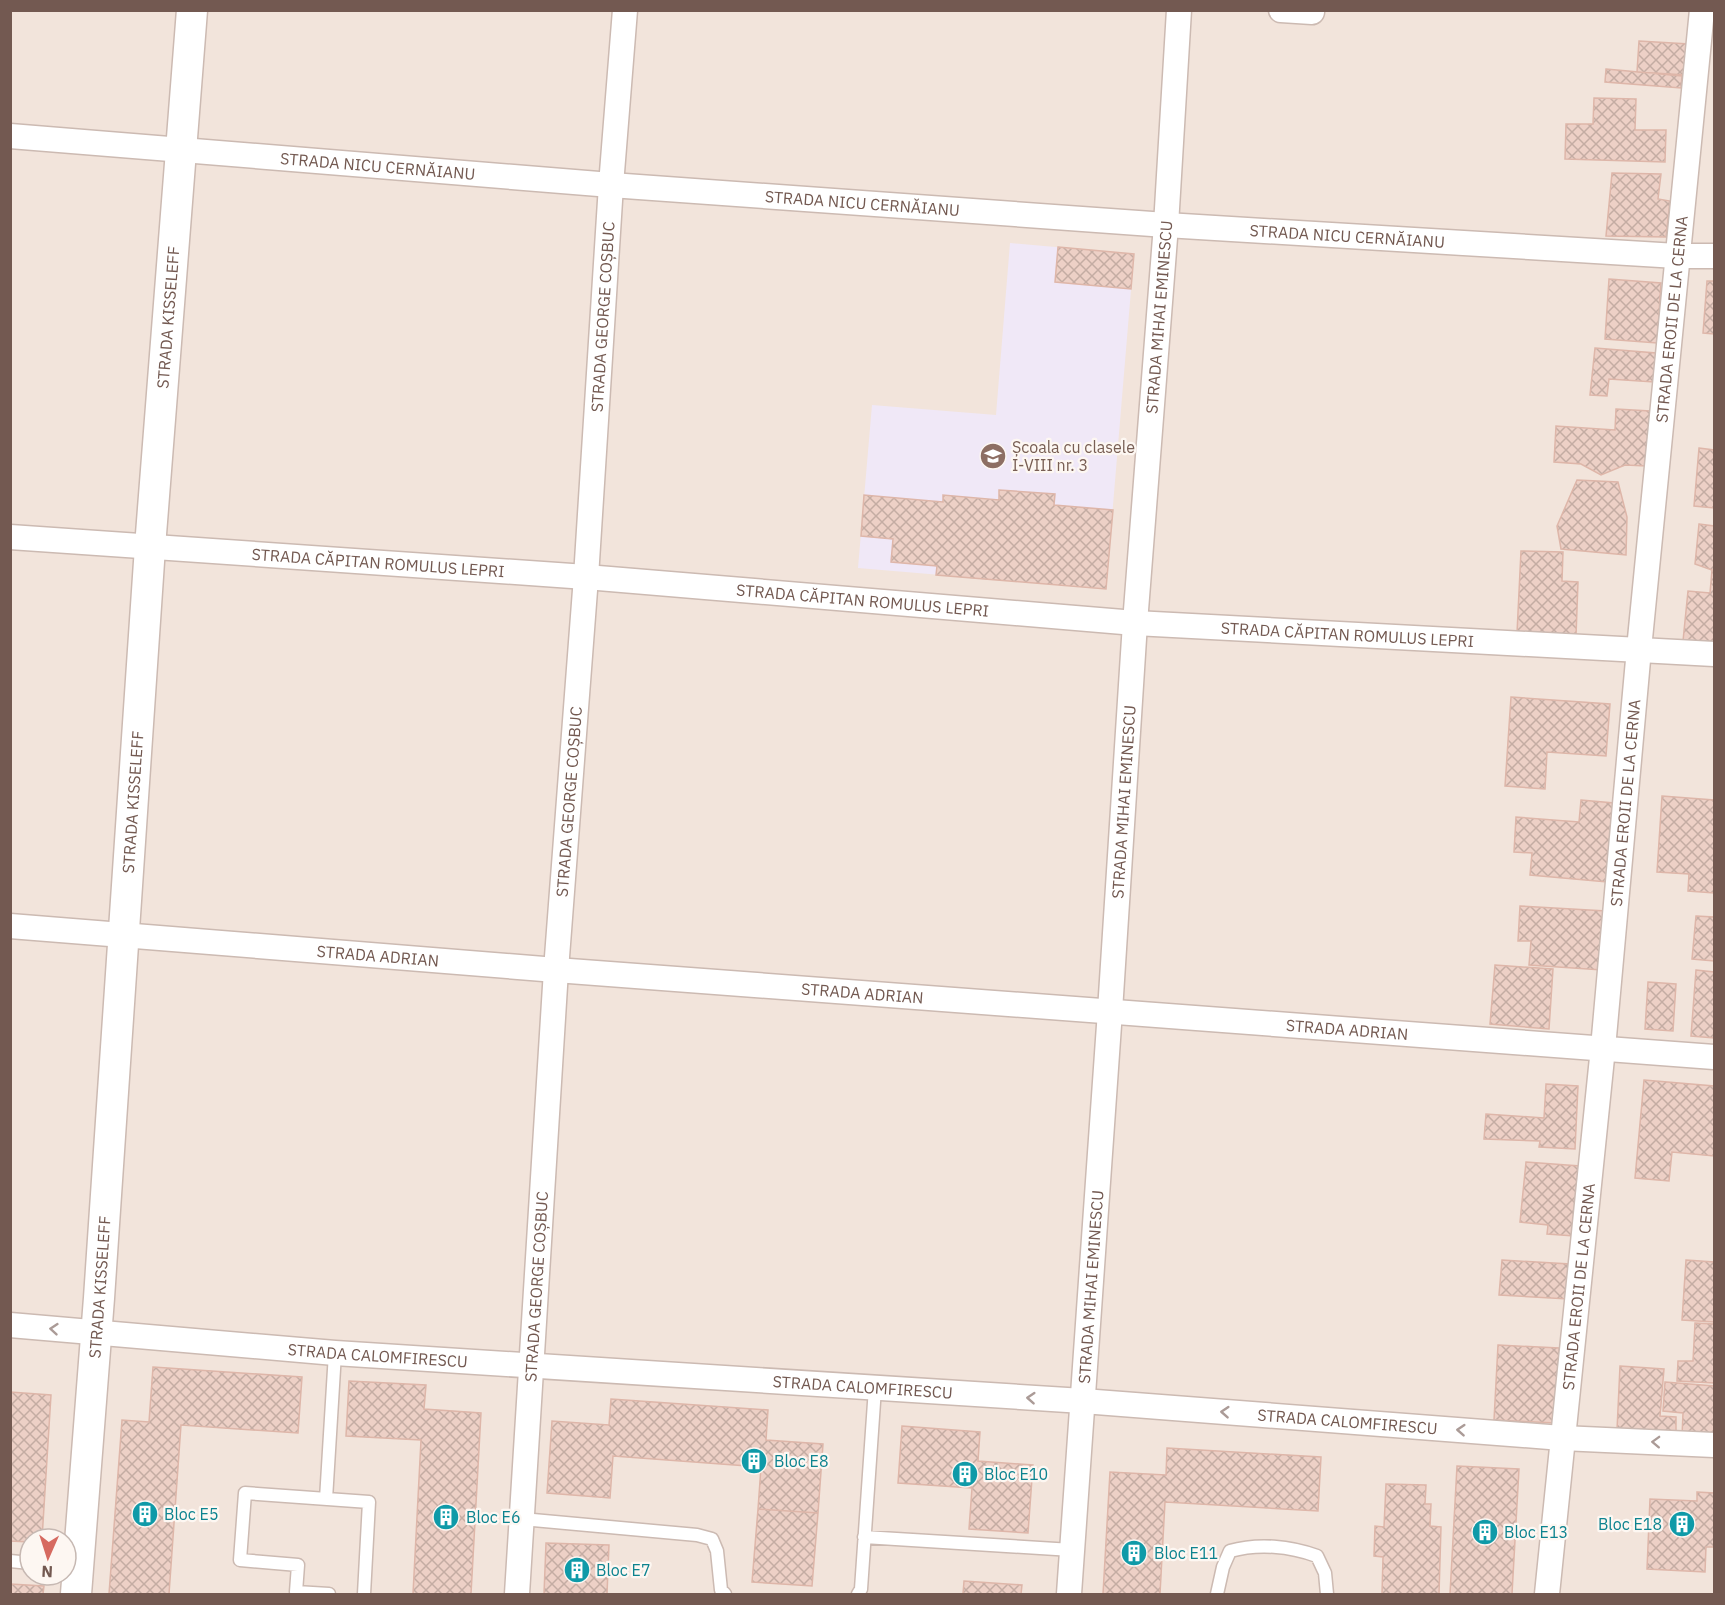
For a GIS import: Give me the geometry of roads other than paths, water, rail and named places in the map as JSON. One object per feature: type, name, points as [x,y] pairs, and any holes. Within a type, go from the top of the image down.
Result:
[{"type":"street","name":"STRADA KISSELEFF","points":[[78,1527],[97,1333],[150,547],[192,10]]},
{"type":"street","name":"STRADA GEORGE COȘBUC","points":[[517,1594],[556,970],[625,10]]},
{"type":"street","name":"STRADA MIHAI EMINESCU","points":[[1069,1594],[1135,622],[1166,225],[1179,10]]},
{"type":"street","points":[[1281,10],[1312,12],[1312,10]]},
{"type":"street","name":"STRADA EROII DE LA CERNA","points":[[1547,1594],[1603,1048],[1639,649],[1702,10]]},
{"type":"street","name":"STRADA NICU CERNĂIANU","points":[[10,136],[611,185],[1166,225],[1677,256],[1714,256]]},
{"type":"street","name":"STRADA CĂPITAN ROMULUS LEPRI","points":[[10,537],[586,577],[1135,622],[1714,654]]},
{"type":"street","name":"STRADA ADRIAN","points":[[10,926],[556,970],[1714,1057]]},
{"type":"street","name":"STRADA CALOMFIRESCU","points":[[10,1325],[335,1353],[532,1367],[1083,1401],[1562,1438],[1714,1444]]},
{"type":"lane","points":[[326,1499],[335,1353]]},
{"type":"lane","points":[[858,1594],[861,1589],[875,1388]]},
{"type":"lane","points":[[329,1594],[296,1592],[298,1565],[240,1560],[245,1492],[369,1502],[364,1594]]},
{"type":"lane","points":[[522,1519],[698,1535],[712,1539],[717,1551],[721,1590],[725,1594]]},
{"type":"lane","points":[[864,1537],[1072,1550]]},
{"type":"lane","points":[[1217,1594],[1223,1567],[1230,1551],[1248,1546],[1298,1549],[1317,1556],[1325,1573],[1327,1594]]},
{"type":"place","name":"Școala cu clasele I-VIII nr. 3","points":[[993,456]]},
{"type":"place","name":"Bloc E8","points":[[754,1461]]},
{"type":"place","name":"Bloc E10","points":[[965,1474]]},
{"type":"place","name":"Bloc E5","points":[[145,1514]]},
{"type":"place","name":"Bloc E6","points":[[446,1517]]},
{"type":"place","name":"Bloc E18","points":[[1682,1524]]},
{"type":"place","name":"Bloc E13","points":[[1485,1532]]},
{"type":"place","name":"Bloc E11","points":[[1134,1553]]},
{"type":"place","name":"Bloc E7","points":[[577,1570]]}]
